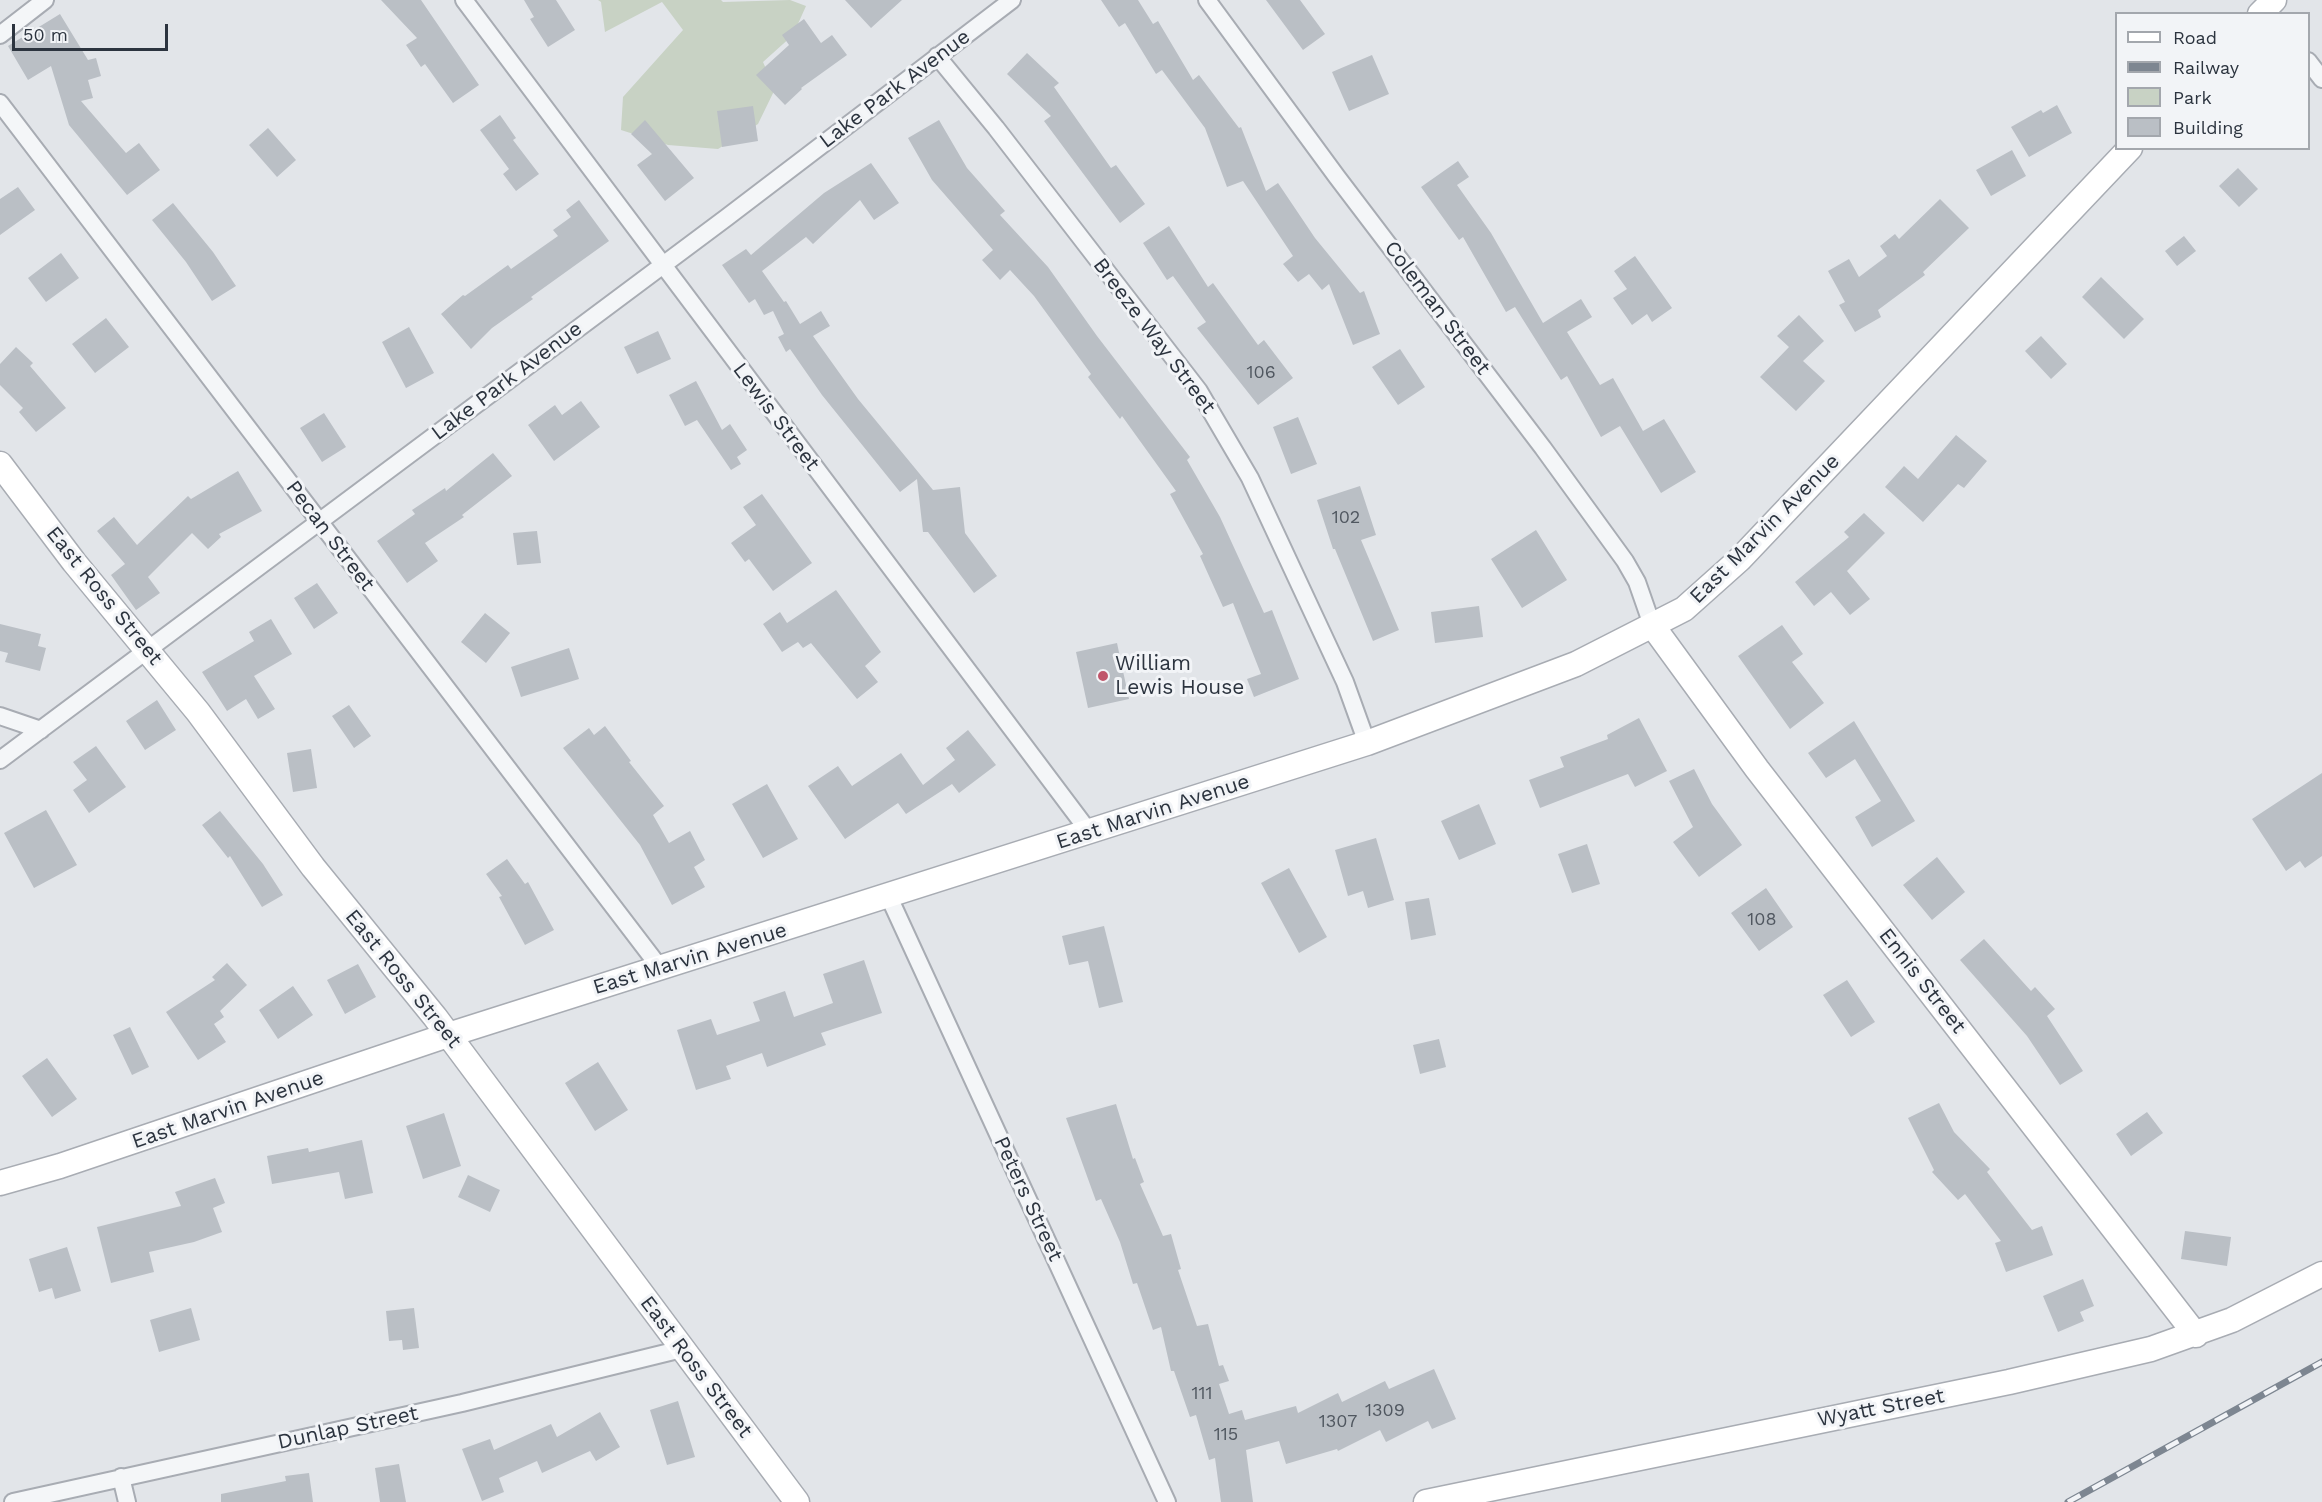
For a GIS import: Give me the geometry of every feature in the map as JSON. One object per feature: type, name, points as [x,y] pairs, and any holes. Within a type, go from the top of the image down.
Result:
[{"type":"main road","name":"East Marvin Avenue","points":[[0,1183],[60,1166],[448,1035],[889,897],[1367,743],[1576,664],[1684,609],[1740,559],[2128,150]]},
{"type":"main road","name":"East Ross Street","points":[[0,464],[74,562],[198,712],[313,867],[448,1035],[797,1502]]},
{"type":"main road","name":"Ennis Street","points":[[1652,625],[1757,769],[2196,1335]]},
{"type":"main road","name":"Wyatt Street","points":[[1426,1502],[2009,1382],[2151,1349],[2196,1335],[2232,1320],[2322,1274]]},
{"type":"street","points":[[0,35],[45,0]]},
{"type":"street","name":"Lewis Street","points":[[464,0],[1090,833]]},
{"type":"street","name":"Lake Park Avenue","points":[[0,760],[148,652],[1012,0]]},
{"type":"street","name":"Coleman Street","points":[[1207,0],[1337,177],[1543,447],[1625,561],[1637,582],[1652,625]]},
{"type":"street","name":"Breeze Way Street","points":[[937,56],[996,128],[1199,391],[1255,489],[1345,682],[1367,743]]},
{"type":"street","points":[[2310,64],[2322,79]]},
{"type":"street","name":"Pecan Street","points":[[0,103],[661,969]]},
{"type":"street","points":[[0,716],[41,730]]},
{"type":"street","name":"Peters Street","points":[[889,897],[1167,1502]]},
{"type":"street","name":"Dunlap Street","points":[[13,1502],[462,1403],[682,1349]]},
{"type":"street","points":[[121,1477],[127,1502]]},
{"type":"green space","points":[[598,0],[721,0],[723,2],[790,0],[806,6],[793,35],[763,62],[775,89],[758,124],[718,149],[668,145],[621,130],[623,97],[683,30],[662,2],[605,32],[601,2]]},
{"type":"building","points":[[381,0],[421,0],[479,85],[453,103],[425,64],[421,67],[406,45],[417,38]]},
{"type":"building","points":[[524,0],[556,0],[575,30],[548,47],[530,19],[534,17]]},
{"type":"building","points":[[845,0],[902,0],[871,28]]},
{"type":"building","points":[[1101,0],[1138,0],[1153,24],[1158,21],[1193,80],[1199,75],[1239,128],[1241,127],[1266,191],[1278,183],[1315,238],[1360,293],[1364,291],[1380,334],[1353,345],[1329,284],[1322,290],[1309,274],[1298,282],[1283,264],[1293,256],[1243,181],[1227,187],[1205,128],[1162,70],[1156,74],[1125,23],[1119,27]]},
{"type":"building","points":[[1266,0],[1300,0],[1325,34],[1303,50]]},
{"type":"building","points":[[60,14],[88,60],[96,58],[101,76],[88,80],[93,98],[81,101],[126,153],[139,143],[160,170],[127,195],[69,125],[51,66],[28,80],[8,46]]},
{"type":"building","points":[[804,19],[821,43],[832,35],[847,55],[801,88],[785,105],[756,75],[789,45],[782,35]]},
{"type":"building","points":[[1027,53],[1059,83],[1054,87],[1111,168],[1116,165],[1145,204],[1120,223],[1044,121],[1051,116],[1007,74]]},
{"type":"building","points":[[1372,55],[1389,94],[1349,111],[1332,72]]},
{"type":"building","points":[[2057,105],[2072,133],[2029,157],[2011,127],[2041,110],[2043,113]]},
{"type":"building","points":[[753,106],[758,141],[722,147],[717,111]]},
{"type":"building","points":[[500,115],[516,138],[513,140],[539,174],[516,191],[503,174],[509,169],[480,130]]},
{"type":"building","points":[[645,120],[694,178],[665,201],[637,165],[652,154],[631,134]]},
{"type":"building","points":[[939,120],[967,168],[1005,211],[1000,215],[1048,267],[1097,336],[1190,457],[1187,460],[1220,517],[1264,613],[1272,610],[1299,679],[1254,697],[1247,679],[1261,674],[1233,603],[1223,607],[1200,556],[1203,554],[1170,494],[1176,491],[1122,416],[1120,419],[1088,377],[1091,374],[1034,296],[1010,270],[1000,280],[982,260],[993,250],[932,180],[908,138]]},
{"type":"building","points":[[268,128],[296,160],[277,177],[249,145]]},
{"type":"building","points":[[2012,150],[2026,176],[1991,196],[1976,170]]},
{"type":"building","points":[[1458,161],[1469,177],[1457,185],[1491,233],[1543,323],[1581,299],[1592,317],[1567,332],[1600,385],[1613,378],[1643,431],[1664,419],[1696,472],[1661,493],[1620,426],[1601,437],[1567,376],[1561,380],[1515,307],[1506,312],[1463,237],[1459,240],[1421,187]]},
{"type":"building","points":[[871,163],[899,203],[874,220],[860,200],[813,244],[806,237],[762,271],[784,302],[786,301],[800,324],[821,311],[830,326],[813,336],[858,399],[933,490],[960,487],[965,533],[997,576],[974,593],[928,532],[923,532],[917,479],[900,492],[822,395],[790,349],[786,352],[778,337],[784,334],[773,311],[764,315],[755,299],[749,303],[722,265],[746,249],[751,255],[824,193]]},
{"type":"building","points":[[2238,168],[2258,189],[2239,207],[2219,186]]},
{"type":"building","points":[[18,187],[35,210],[0,235],[0,199]]},
{"type":"building","points":[[1940,199],[1969,228],[1923,272],[1925,275],[1878,310],[1881,317],[1855,332],[1839,305],[1845,302],[1828,271],[1849,259],[1859,277],[1887,256],[1880,246],[1895,234],[1899,239]]},
{"type":"building","points":[[579,200],[609,241],[531,297],[533,299],[492,328],[471,349],[441,314],[463,295],[465,296],[508,265],[511,269],[558,236],[553,230],[571,217],[566,210]]},
{"type":"building","points":[[173,203],[213,252],[236,286],[212,301],[186,262],[152,220]]},
{"type":"building","points":[[1169,226],[1208,287],[1213,283],[1258,345],[1264,340],[1293,378],[1258,405],[1197,328],[1206,322],[1173,276],[1167,280],[1143,243]]},
{"type":"building","points":[[2184,236],[2196,251],[2177,266],[2165,251]]},
{"type":"building","points":[[61,253],[79,278],[46,302],[28,278]]},
{"type":"building","points":[[1635,256],[1672,308],[1652,322],[1647,314],[1632,325],[1613,298],[1627,289],[1614,271]]},
{"type":"building","points":[[2101,277],[2144,319],[2124,339],[2082,297]]},
{"type":"building","points":[[1799,315],[1824,341],[1803,361],[1825,381],[1796,411],[1760,377],[1789,347],[1777,336]]},
{"type":"building","points":[[106,318],[129,347],[95,373],[72,344]]},
{"type":"building","points":[[409,327],[434,373],[406,388],[382,342]]},
{"type":"building","points":[[658,331],[671,359],[637,374],[624,347]]},
{"type":"building","points":[[2041,336],[2067,364],[2051,379],[2025,351]]},
{"type":"building","points":[[16,347],[33,363],[30,366],[66,408],[36,432],[19,412],[23,408],[0,385],[0,364]]},
{"type":"building","points":[[1400,349],[1425,387],[1398,405],[1372,367]]},
{"type":"building","points":[[696,381],[722,430],[730,424],[747,450],[737,457],[741,464],[731,470],[697,420],[685,426],[669,395]]},
{"type":"building","points":[[581,401],[600,427],[554,461],[528,425],[555,405],[562,415]]},
{"type":"building","points":[[324,413],[346,447],[322,462],[300,428]]},
{"type":"building","points":[[1298,417],[1317,464],[1291,474],[1273,427]]},
{"type":"building","points":[[1956,435],[1987,461],[1964,488],[1958,484],[1923,522],[1885,487],[1904,466],[1918,479]]},
{"type":"building","points":[[493,453],[512,476],[462,515],[464,517],[425,543],[438,561],[407,583],[377,541],[415,514],[412,510],[445,488],[446,491]]},
{"type":"building","points":[[238,471],[262,511],[219,534],[221,537],[208,549],[192,533],[148,577],[160,593],[136,610],[111,575],[125,564],[97,531],[114,517],[137,545],[188,496],[191,499]]},
{"type":"building","points":[[1360,486],[1376,535],[1361,540],[1399,630],[1373,641],[1335,549],[1333,549],[1317,500]]},
{"type":"building","points":[[762,494],[812,563],[773,591],[749,559],[745,562],[731,543],[756,525],[743,507]]},
{"type":"building","points":[[1864,513],[1885,533],[1847,571],[1870,599],[1850,615],[1831,592],[1814,606],[1795,582],[1849,537],[1844,532]]},
{"type":"building","points":[[1536,530],[1567,580],[1522,608],[1491,559]]},
{"type":"building","points":[[537,531],[541,563],[517,565],[513,533]]},
{"type":"building","points":[[317,583],[338,613],[314,629],[294,598]]},
{"type":"building","points":[[836,590],[881,652],[865,666],[878,682],[857,699],[811,643],[803,648],[798,642],[782,652],[763,624],[780,612],[787,623]]},
{"type":"building","points":[[1479,606],[1483,637],[1435,643],[1431,612]]},
{"type":"building","points":[[485,613],[510,633],[486,663],[461,642]]},
{"type":"building","points":[[271,619],[292,654],[254,676],[275,709],[258,719],[246,699],[227,711],[202,672],[254,641],[249,632]]},
{"type":"building","points":[[0,624],[41,634],[38,646],[46,648],[40,671],[5,662],[8,653],[0,651]]},
{"type":"building","points":[[1782,625],[1803,654],[1792,662],[1824,703],[1790,729],[1738,656]]},
{"type":"building","name":"William Lewis House","points":[[1117,643],[1129,699],[1088,708],[1076,652]]},
{"type":"building","points":[[569,648],[579,679],[521,697],[511,667]]},
{"type":"building","points":[[157,700],[176,730],[145,750],[126,721]]},
{"type":"building","points":[[349,705],[371,736],[354,748],[332,716]]},
{"type":"building","points":[[1639,718],[1667,771],[1635,787],[1628,774],[1540,808],[1529,780],[1564,767],[1560,757],[1608,739],[1607,735]]},
{"type":"building","points":[[1854,721],[1915,821],[1872,847],[1855,817],[1881,801],[1855,759],[1826,778],[1808,753]]},
{"type":"building","points":[[605,726],[631,761],[629,762],[664,806],[653,815],[669,843],[690,831],[705,860],[694,867],[705,887],[672,905],[640,845],[563,748],[589,728],[594,735]]},
{"type":"building","points":[[968,730],[996,765],[959,793],[952,784],[906,814],[898,803],[845,839],[808,786],[838,766],[852,786],[901,753],[923,785],[955,760],[946,748]]},
{"type":"building","points":[[96,746],[126,787],[89,813],[73,790],[87,780],[73,762]]},
{"type":"building","points":[[311,749],[317,788],[293,792],[287,753]]},
{"type":"building","points":[[1694,769],[1712,804],[1742,845],[1699,877],[1673,842],[1693,827],[1669,781]]},
{"type":"building","points":[[2322,773],[2322,856],[2305,868],[2300,861],[2286,871],[2252,819]]},
{"type":"building","points":[[767,784],[798,839],[763,858],[732,804]]},
{"type":"building","points":[[1479,804],[1496,844],[1459,860],[1441,821]]},
{"type":"building","points":[[46,810],[77,865],[34,888],[4,833]]},
{"type":"building","points":[[220,811],[263,864],[283,895],[262,907],[230,856],[228,858],[202,825]]},
{"type":"building","points":[[1376,838],[1394,900],[1368,908],[1363,891],[1348,896],[1335,850]]},
{"type":"building","points":[[1587,844],[1600,884],[1572,893],[1558,854]]},
{"type":"building","points":[[1937,857],[1965,892],[1932,920],[1903,885]]},
{"type":"building","points":[[507,859],[525,884],[528,882],[554,930],[525,945],[499,897],[502,896],[486,874]]},
{"type":"building","points":[[1289,868],[1327,937],[1299,953],[1261,883]]},
{"type":"building","points":[[1766,888],[1793,927],[1759,951],[1731,913]]},
{"type":"building","points":[[1429,898],[1436,935],[1411,940],[1405,902]]},
{"type":"building","points":[[1104,926],[1123,1002],[1099,1008],[1088,961],[1069,965],[1062,936]]},
{"type":"building","points":[[1984,939],[2031,991],[2035,987],[2055,1009],[2047,1016],[2083,1071],[2060,1085],[2027,1036],[1960,960]]},
{"type":"building","points":[[864,960],[882,1013],[821,1033],[826,1045],[767,1067],[762,1053],[726,1066],[731,1079],[696,1090],[677,1030],[711,1019],[717,1035],[760,1021],[753,1002],[785,991],[794,1017],[833,1003],[823,974]]},
{"type":"building","points":[[227,963],[247,985],[220,1011],[224,1017],[214,1024],[226,1042],[198,1060],[166,1012],[215,980],[212,977]]},
{"type":"building","points":[[358,964],[376,997],[345,1014],[327,980]]},
{"type":"building","points":[[1847,980],[1875,1022],[1851,1037],[1823,995]]},
{"type":"building","points":[[293,986],[313,1015],[278,1039],[259,1010]]},
{"type":"building","points":[[130,1027],[149,1067],[132,1075],[113,1035]]},
{"type":"building","points":[[1439,1039],[1446,1067],[1420,1074],[1413,1045]]},
{"type":"building","points":[[47,1058],[77,1099],[52,1117],[22,1076]]},
{"type":"building","points":[[598,1062],[628,1110],[595,1131],[565,1083]]},
{"type":"building","points":[[1939,1103],[1954,1132],[1990,1169],[1987,1172],[2032,1230],[2042,1226],[2053,1255],[2006,1272],[1995,1243],[2001,1241],[1965,1194],[1958,1200],[1932,1172],[1934,1170],[1908,1118]]},
{"type":"building","points":[[1116,1104],[1133,1159],[1135,1158],[1144,1182],[1140,1184],[1163,1236],[1171,1234],[1181,1269],[1178,1270],[1197,1326],[1208,1324],[1219,1366],[1223,1365],[1229,1381],[1219,1384],[1229,1414],[1242,1410],[1245,1420],[1296,1406],[1298,1413],[1338,1393],[1342,1402],[1385,1381],[1389,1389],[1434,1369],[1456,1419],[1432,1429],[1428,1421],[1386,1442],[1380,1430],[1338,1451],[1337,1449],[1286,1464],[1279,1441],[1246,1450],[1253,1502],[1221,1502],[1215,1458],[1209,1460],[1196,1415],[1190,1417],[1174,1371],[1171,1371],[1161,1327],[1153,1330],[1137,1283],[1133,1284],[1120,1242],[1101,1199],[1096,1201],[1066,1118]]},
{"type":"building","points":[[2147,1112],[2163,1133],[2131,1156],[2116,1134]]},
{"type":"building","points":[[444,1113],[461,1166],[423,1179],[406,1126]]},
{"type":"building","points":[[362,1140],[373,1193],[345,1199],[339,1172],[272,1184],[267,1156],[308,1148],[309,1152]]},
{"type":"building","points":[[468,1175],[500,1190],[490,1212],[458,1197]]},
{"type":"building","points":[[215,1178],[225,1203],[213,1208],[222,1232],[194,1242],[149,1252],[154,1272],[111,1283],[97,1227],[181,1206],[175,1192]]},
{"type":"building","points":[[2185,1231],[2231,1237],[2227,1266],[2181,1259]]},
{"type":"building","points":[[67,1247],[81,1291],[55,1299],[52,1288],[39,1292],[29,1259]]},
{"type":"building","points":[[2083,1279],[2094,1306],[2080,1312],[2084,1321],[2058,1332],[2043,1296]]},
{"type":"building","points":[[191,1308],[200,1340],[159,1352],[150,1320]]},
{"type":"building","points":[[414,1308],[419,1348],[403,1350],[402,1340],[389,1341],[386,1311]]},
{"type":"building","points":[[678,1401],[695,1457],[667,1465],[650,1410]]},
{"type":"building","points":[[600,1412],[620,1447],[596,1461],[590,1451],[542,1473],[537,1461],[499,1478],[504,1492],[482,1501],[462,1449],[490,1439],[494,1450],[551,1424],[557,1437]]},
{"type":"building","points":[[399,1464],[406,1502],[380,1502],[375,1468]]},
{"type":"building","points":[[309,1473],[313,1502],[221,1502],[221,1494],[286,1481],[285,1476]]},
{"type":"railway","points":[[2068,1502],[2322,1362]]},
{"type":"place","name":"William Lewis House","points":[[1103,676]]}]
